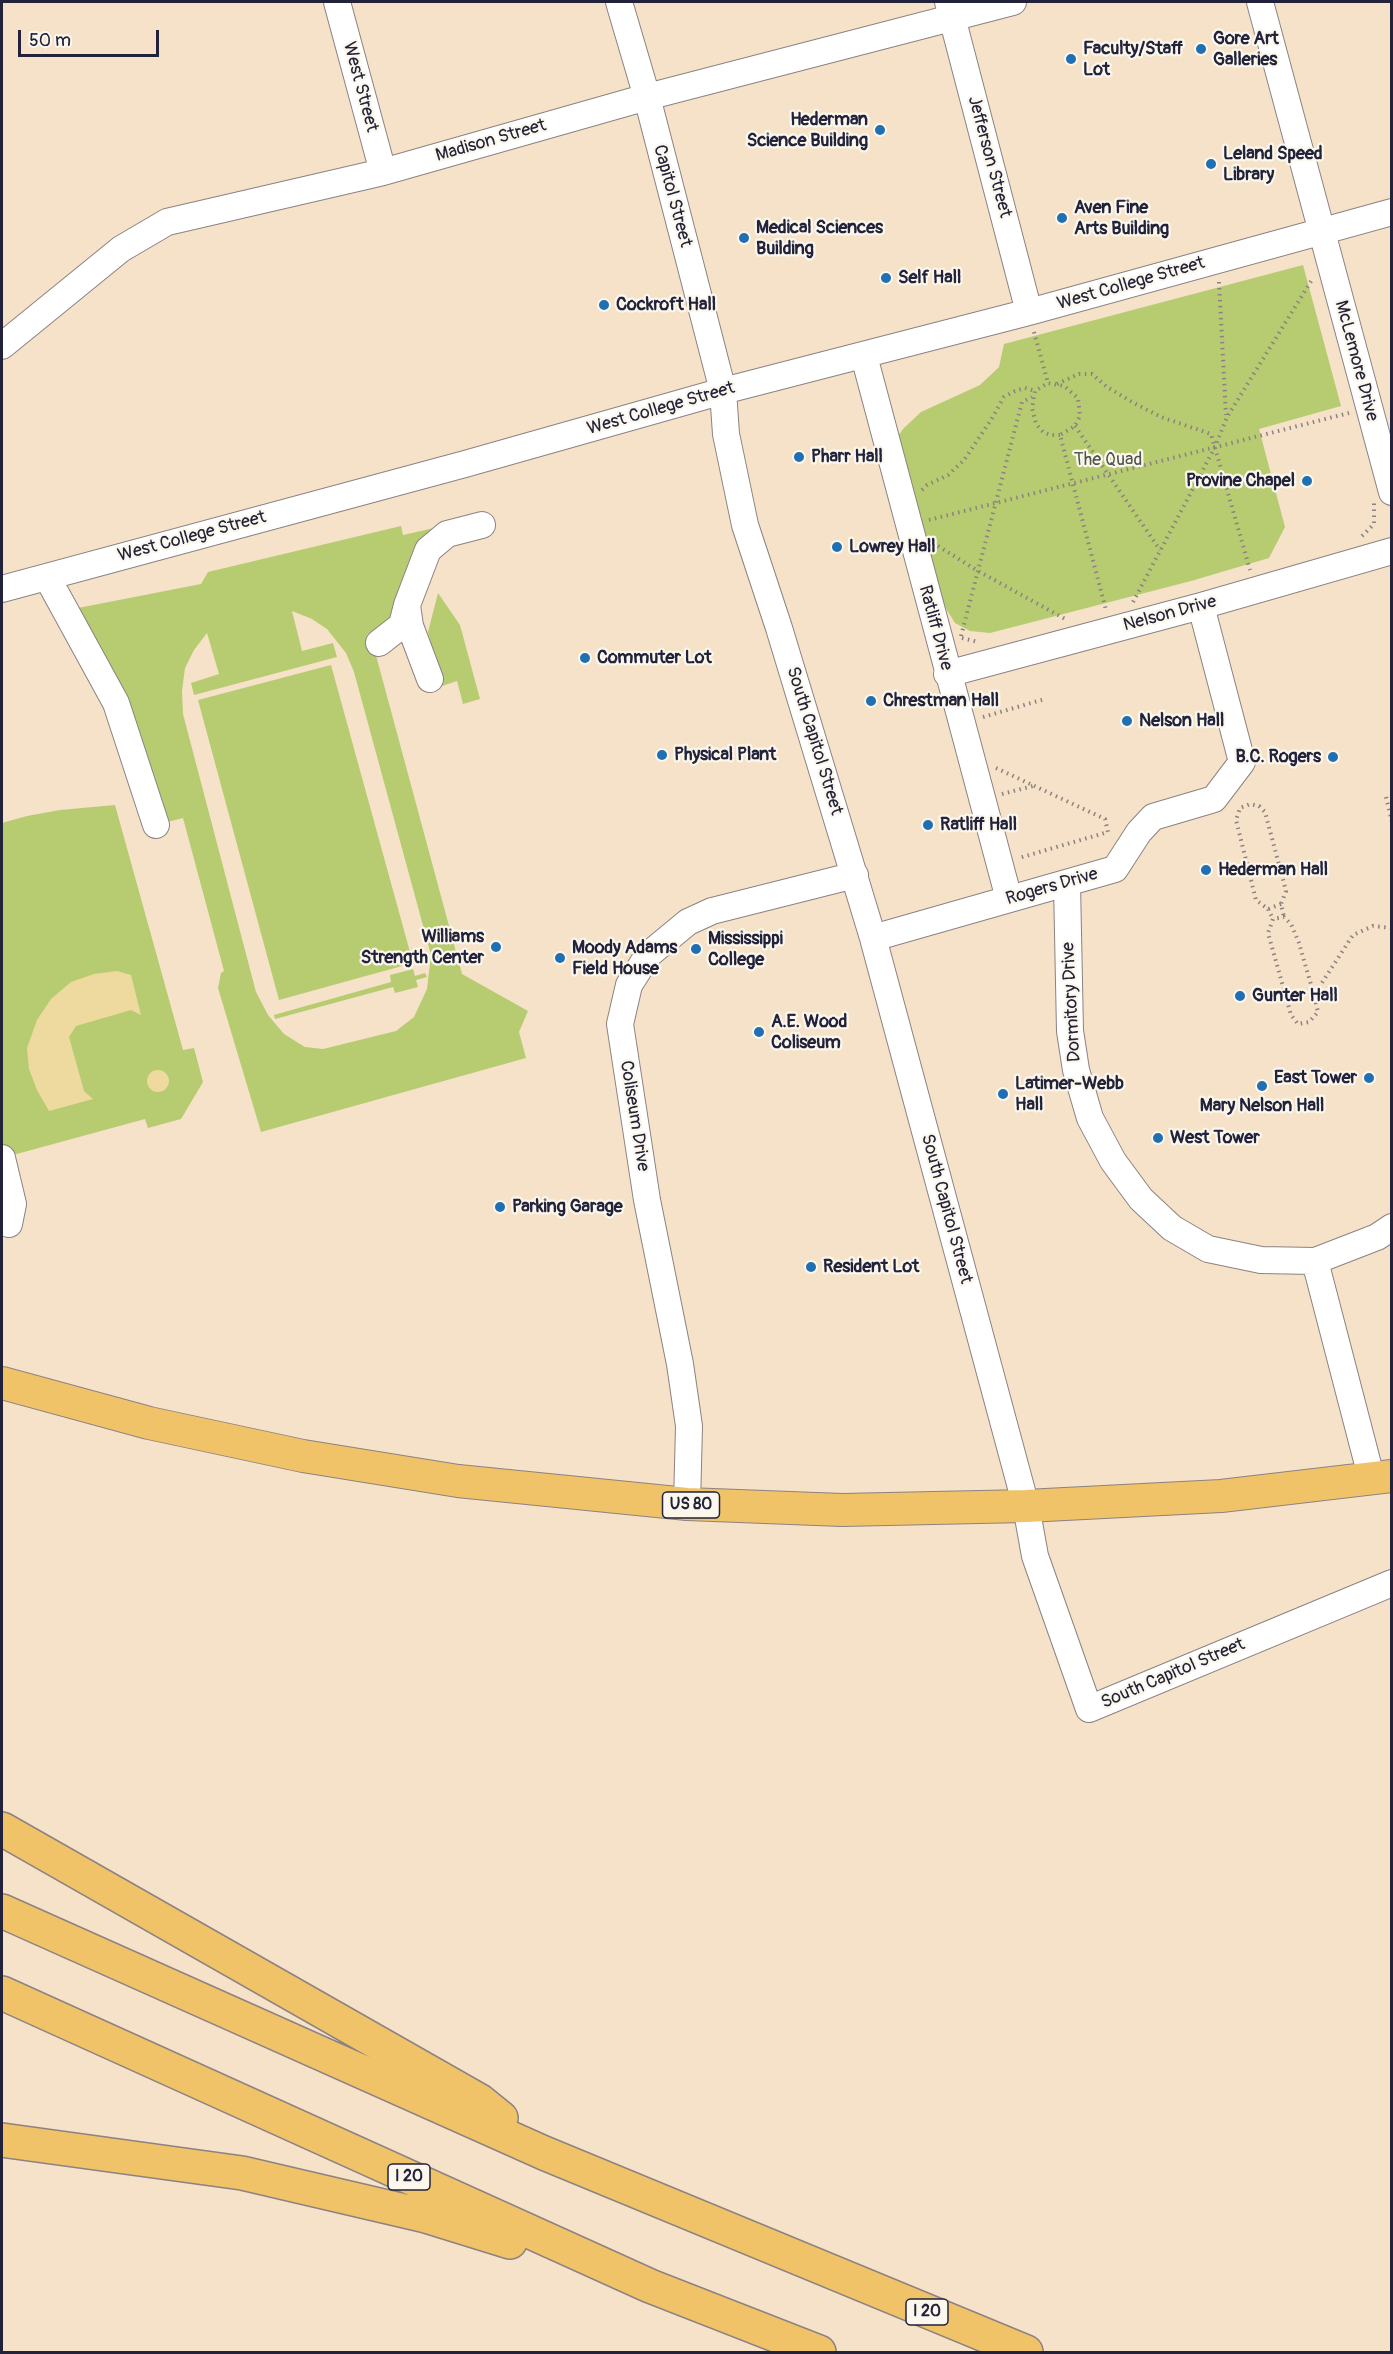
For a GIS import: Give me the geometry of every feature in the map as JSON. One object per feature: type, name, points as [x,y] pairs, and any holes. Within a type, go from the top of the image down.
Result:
[{"type":"highway","points":[[2,1829],[480,2101],[544,2153]]},
{"type":"highway","name":"I 20","points":[[2,1911],[544,2153],[1026,2352]]},
{"type":"highway","name":"I 20","points":[[2,1993],[650,2286],[819,2352]]},
{"type":"highway","points":[[2,2139],[242,2173],[426,2216],[650,2286]]},
{"type":"main road","name":"US 80","points":[[2,1383],[149,1423],[303,1456],[458,1481],[687,1504],[842,1510],[1026,1506],[1221,1496],[1382,1478]]},
{"type":"street","name":"West Street","points":[[337,2],[383,172]]},
{"type":"street","name":"Capitol Street","points":[[619,2],[647,97],[723,391]]},
{"type":"street","name":"Madison Street","points":[[2,346],[121,249],[167,222],[383,172],[950,10],[1013,2]]},
{"type":"street","name":"McLemore Drive","points":[[1260,2],[1392,492]]},
{"type":"street","name":"Jefferson Street","points":[[950,10],[1031,321]]},
{"type":"street","name":"West College Street","points":[[2,589],[454,467],[723,391],[864,356],[1031,321],[1321,230],[1392,212]]},
{"type":"street","name":"Ratliff Drive","points":[[864,356],[912,518],[947,674],[1009,899]]},
{"type":"street","name":"South Capitol Street","points":[[723,391],[726,434],[745,525],[873,938],[1026,1506],[1035,1556],[1089,1709],[1392,1583]]},
{"type":"street","points":[[379,642],[402,625],[406,605],[428,550],[447,534],[482,525]]},
{"type":"street","name":"Nelson Drive","points":[[947,674],[1201,606],[1392,551]]},
{"type":"street","points":[[48,576],[116,703],[156,825]]},
{"type":"street","points":[[406,605],[410,626],[430,679]]},
{"type":"street","name":"Rogers Drive","points":[[873,938],[1115,869],[1139,832],[1153,817],[1214,800],[1242,762],[1201,606]]},
{"type":"street","name":"Coliseum Drive","points":[[687,1504],[689,1426],[682,1374],[647,1200],[620,1024],[629,985],[648,955],[688,922],[712,911],[855,875]]},
{"type":"street","name":"Dormitory Drive","points":[[1067,884],[1071,1031],[1076,1070],[1090,1118],[1113,1161],[1141,1199],[1172,1228],[1208,1249],[1261,1260],[1315,1261]]},
{"type":"street","points":[[2,1158],[14,1204],[9,1224]]},
{"type":"street","points":[[1382,1478],[1315,1261],[1377,1237],[1392,1227]]},
{"type":"path","points":[[1311,267],[1317,288]]},
{"type":"path","points":[[1132,603],[1215,447],[1227,417],[1314,277]]},
{"type":"path","points":[[1207,284],[1230,278]]},
{"type":"path","points":[[1219,281],[1227,417]]},
{"type":"path","points":[[1031,321],[1048,383]]},
{"type":"path","points":[[1056,384],[1078,374],[1092,374],[1107,387],[1151,412],[1211,434],[1250,571]]},
{"type":"path","points":[[1048,383],[1056,384],[1064,386],[1078,398],[1080,416],[1075,426],[1060,435],[1050,435],[1043,432],[1036,424],[1032,408],[1033,397],[1035,391],[1048,383]]},
{"type":"path","points":[[1035,391],[1025,388],[1004,397],[964,460],[948,475],[927,485],[912,499],[912,518],[996,503],[1350,413],[1347,402]]},
{"type":"path","points":[[961,638],[1022,402],[1033,397]]},
{"type":"path","points":[[1075,426],[1160,550]]},
{"type":"path","points":[[1060,435],[1106,610]]},
{"type":"path","points":[[936,545],[978,571],[1068,620]]},
{"type":"path","points":[[981,717],[1045,699]]},
{"type":"path","points":[[992,766],[1105,819],[1108,832],[1008,861]]},
{"type":"path","points":[[991,797],[1034,786]]},
{"type":"path","points":[[1386,797],[1392,822]]},
{"type":"path","points":[[1250,804],[1259,806],[1265,812],[1286,891],[1281,904],[1284,917],[1291,924],[1299,943],[1314,995],[1318,1012],[1310,1022],[1298,1024],[1291,1015],[1268,933],[1273,920],[1268,909],[1256,900],[1236,820],[1240,808],[1250,804]]},
{"type":"path","points":[[1268,909],[1281,904]]},
{"type":"path","points":[[1273,920],[1284,917]]},
{"type":"path","points":[[1314,995],[1353,935],[1373,926],[1392,928]]},
{"type":"green space","name":"The Quad","points":[[1303,265],[1341,406],[1259,429],[1285,527],[1269,558],[1191,581],[990,633],[970,631],[955,623],[945,607],[904,478],[896,439],[903,429],[921,412],[980,385],[999,367],[1004,344]]},
{"type":"green space","points":[[401,526],[403,535],[443,526],[398,613],[367,635],[374,648],[462,974],[528,1011],[519,1032],[526,1058],[261,1132],[218,988],[221,973],[224,971],[183,818],[156,825],[78,608],[201,584],[208,572]],"holes":[[[292,611],[312,619],[327,629],[346,653],[354,672],[431,955],[427,989],[414,1017],[396,1031],[323,1049],[305,1047],[284,1034],[268,1015],[256,992],[183,714],[182,691],[185,668],[194,650],[207,633],[219,674],[191,683],[194,695],[337,657],[333,643],[302,651]]]},
{"type":"green space","points":[[438,593],[460,625],[480,699],[463,704],[457,681],[442,686],[428,632]]},
{"type":"green space","points":[[331,665],[413,963],[279,1000],[198,700]]},
{"type":"green space","points":[[115,805],[183,1050],[194,1048],[203,1082],[181,1119],[148,1128],[145,1119],[2,1158],[2,823],[60,810]]},
{"type":"green space","points":[[413,969],[415,976],[425,973],[427,977],[416,980],[418,987],[395,993],[393,987],[275,1019],[274,1015],[391,982],[390,975]]},
{"type":"sand","points":[[117,971],[131,975],[141,1015],[131,1010],[76,1026],[69,1037],[84,1091],[93,1099],[49,1111],[37,1090],[29,1069],[27,1048],[37,1020],[51,999],[71,982],[94,974]]},
{"type":"sand","points":[[158,1070],[166,1073],[169,1081],[166,1089],[158,1092],[150,1089],[147,1081],[150,1073]]},
{"type":"place","name":"Gore Art Galleries","points":[[1201,49]]},
{"type":"place","name":"Faculty/Staff Lot","points":[[1071,59]]},
{"type":"place","name":"Hederman Science Building","points":[[880,130]]},
{"type":"place","name":"Leland Speed Library","points":[[1211,164]]},
{"type":"place","name":"Aven Fine Arts Building","points":[[1062,218]]},
{"type":"place","name":"Medical Sciences Building","points":[[744,238]]},
{"type":"place","name":"Self Hall","points":[[886,278]]},
{"type":"place","name":"Cockroft Hall","points":[[604,305]]},
{"type":"place","name":"Pharr Hall","points":[[799,457]]},
{"type":"place","name":"Provine Chapel","points":[[1307,481]]},
{"type":"place","name":"Lowrey Hall","points":[[837,547]]},
{"type":"place","name":"Commuter Lot","points":[[585,658]]},
{"type":"place","name":"Chrestman Hall","points":[[871,701]]},
{"type":"place","name":"Nelson Hall","points":[[1127,721]]},
{"type":"place","name":"Physical Plant","points":[[662,755]]},
{"type":"place","name":"B.C. Rogers","points":[[1333,757]]},
{"type":"place","name":"Ratliff Hall","points":[[928,825]]},
{"type":"place","name":"Hederman Hall","points":[[1206,870]]},
{"type":"place","name":"Williams Strength Center","points":[[496,947]]},
{"type":"place","name":"Mississippi College","points":[[696,949]]},
{"type":"place","name":"Moody Adams Field House","points":[[560,958]]},
{"type":"place","name":"Gunter Hall","points":[[1240,996]]},
{"type":"place","name":"A.E. Wood Coliseum","points":[[759,1032]]},
{"type":"place","name":"East Tower","points":[[1369,1078]]},
{"type":"place","name":"Mary Nelson Hall","points":[[1262,1086]]},
{"type":"place","name":"Latimer-Webb Hall","points":[[1003,1094]]},
{"type":"place","name":"West Tower","points":[[1158,1138]]},
{"type":"place","name":"Parking Garage","points":[[500,1207]]},
{"type":"place","name":"Resident Lot","points":[[811,1267]]}]
